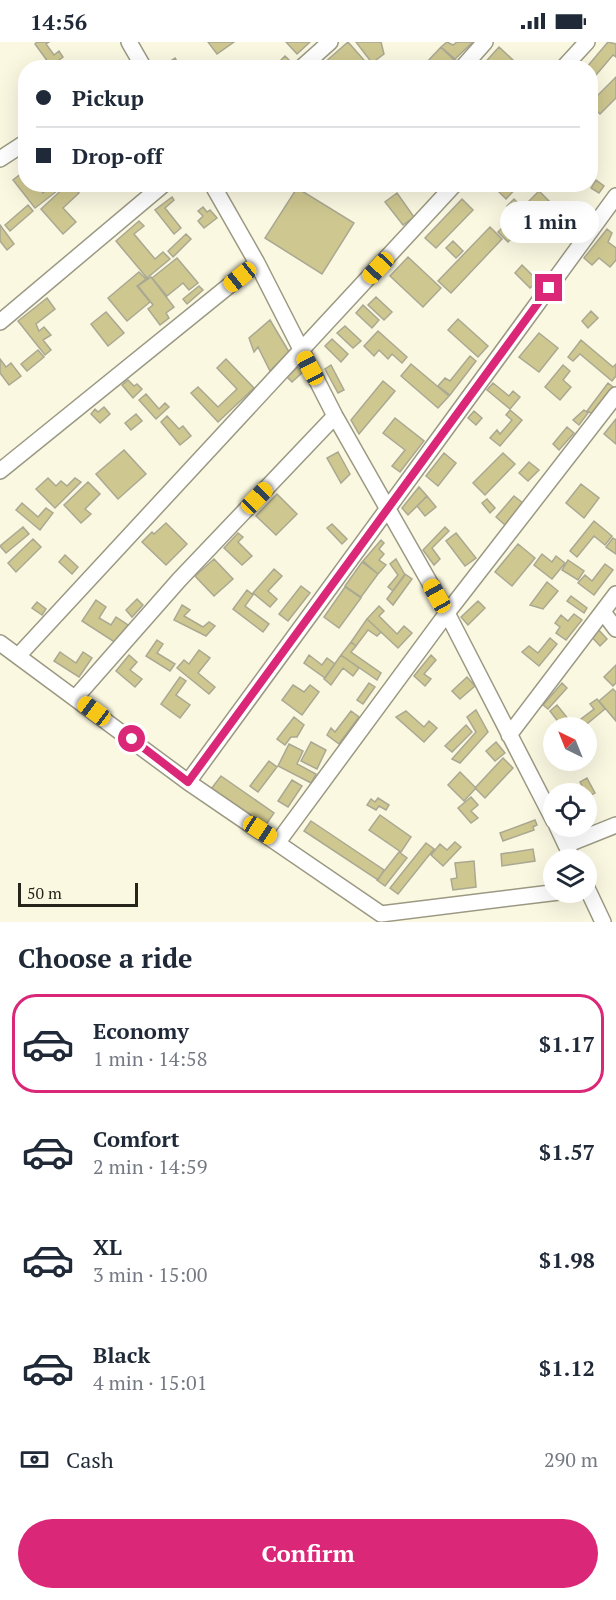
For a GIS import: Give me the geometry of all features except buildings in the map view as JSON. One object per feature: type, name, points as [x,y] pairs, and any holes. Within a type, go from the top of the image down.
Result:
[{"type":"street","points":[[129,42],[136,60]]},
{"type":"street","points":[[310,60],[330,42]]},
{"type":"street","points":[[469,60],[485,42]]},
{"type":"street","points":[[570,60],[587,42]]},
{"type":"street","points":[[0,159],[18,147]]},
{"type":"street","points":[[0,322],[154,192]]},
{"type":"street","points":[[217,192],[257,263],[335,416],[447,613],[543,800]]},
{"type":"street","points":[[18,656],[448,192]]},
{"type":"street","points":[[188,782],[616,196]]},
{"type":"street","points":[[0,471],[257,263]]},
{"type":"street","points":[[278,842],[447,613],[616,395]]},
{"type":"street","points":[[76,697],[179,580],[335,416]]},
{"type":"street","points":[[509,735],[616,594]]},
{"type":"street","points":[[603,612],[616,629]]},
{"type":"street","points":[[0,643],[188,782],[381,914],[543,894]]},
{"type":"street","points":[[566,845],[616,825]]},
{"type":"street","points":[[562,837],[568,849]]},
{"type":"street","points":[[594,903],[603,922]]},
{"type":"route","points":[[132,739],[188,782],[549,288]]}]
